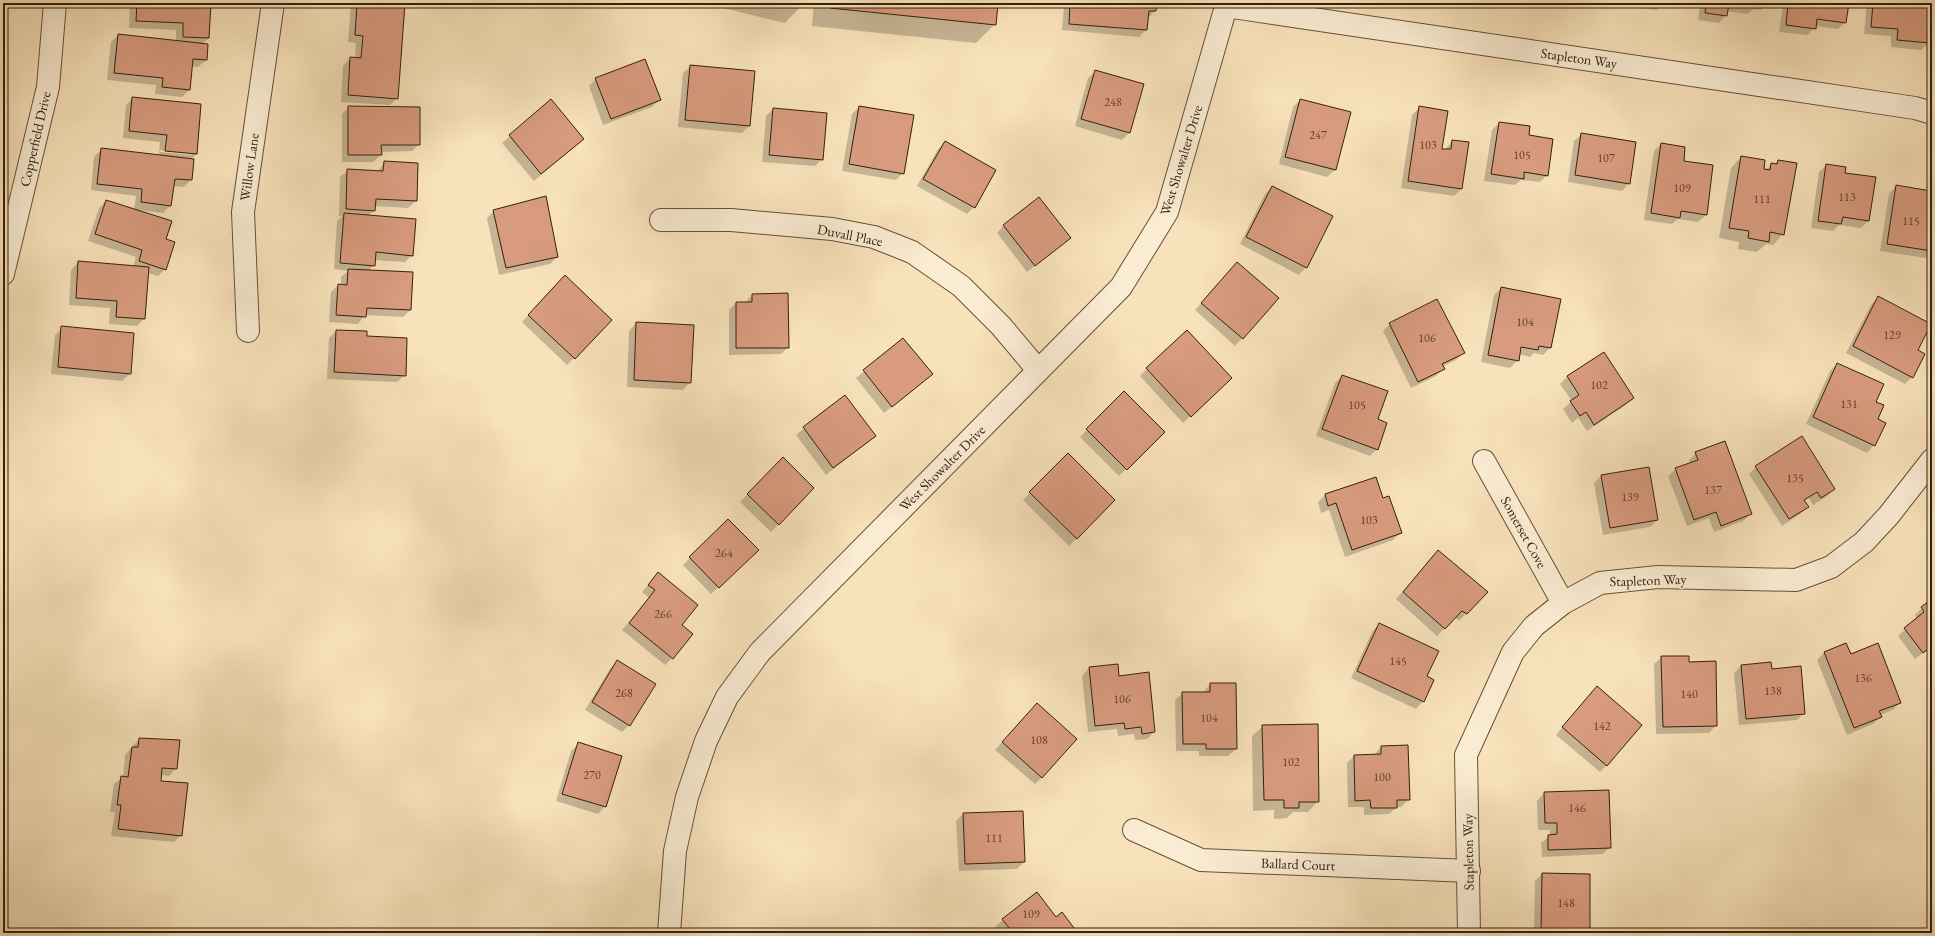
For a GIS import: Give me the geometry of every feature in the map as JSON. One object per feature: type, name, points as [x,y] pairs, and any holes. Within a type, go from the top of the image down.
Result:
[{"type":"street","name":"Copperfield Drive","points":[[3,274],[48,87],[55,3]]},
{"type":"street","name":"Willow Lane","points":[[248,331],[243,212],[273,3]]},
{"type":"street","name":"Stapleton Way","points":[[1227,4],[1907,107],[1932,113]]},
{"type":"street","name":"West Showalter Drive","points":[[669,933],[675,851],[687,797],[706,741],[727,696],[760,652],[1121,287],[1167,212],[1227,4]]},
{"type":"street","name":"Duvall Place","points":[[660,220],[732,220],[832,229],[874,237],[887,242],[912,252],[961,286],[1001,326],[1038,370]]},
{"type":"street","name":"Stapleton Way","points":[[1469,933],[1466,755],[1513,652],[1534,626],[1563,602],[1600,582],[1658,577],[1796,580],[1831,567],[1864,542],[1889,515],[1932,460]]},
{"type":"street","name":"Somerset Cove","points":[[1484,461],[1563,602]]},
{"type":"street","name":"Ballard Court","points":[[1134,830],[1201,860],[1469,871]]},
{"type":"building","points":[[137,3],[211,3],[209,38],[183,37],[183,23],[136,21]]},
{"type":"building","points":[[357,3],[405,3],[398,99],[348,95],[350,57],[361,58],[363,36],[355,35]]},
{"type":"building","points":[[831,3],[998,3],[996,25],[830,8]]},
{"type":"building","points":[[1070,3],[1157,3],[1156,11],[1149,11],[1147,30],[1069,24]]},
{"type":"building","points":[[1706,3],[1756,3],[1755,8],[1729,4],[1727,16],[1705,13]]},
{"type":"building","points":[[1788,3],[1849,3],[1846,23],[1817,19],[1816,29],[1786,25]]},
{"type":"building","points":[[1873,3],[1932,3],[1930,43],[1897,40],[1898,29],[1871,27]]},
{"type":"building","points":[[118,34],[208,44],[207,60],[193,59],[190,90],[162,87],[163,78],[114,73]]},
{"type":"building","points":[[645,59],[661,100],[611,119],[595,78]]},
{"type":"building","points":[[690,65],[755,71],[750,126],[685,120]]},
{"type":"building","points":[[1095,70],[1144,84],[1130,133],[1081,119]]},
{"type":"building","points":[[132,97],[201,104],[197,154],[165,151],[167,135],[129,131]]},
{"type":"building","points":[[551,99],[584,139],[541,174],[509,135]]},
{"type":"building","points":[[1300,99],[1351,112],[1336,170],[1285,157]]},
{"type":"building","points":[[348,106],[420,107],[420,145],[381,145],[382,155],[348,155]]},
{"type":"building","points":[[859,106],[914,115],[904,174],[849,164]]},
{"type":"building","points":[[1419,106],[1448,111],[1442,149],[1451,149],[1452,140],[1469,142],[1462,189],[1408,181]]},
{"type":"building","points":[[773,108],[827,113],[823,160],[769,155]]},
{"type":"building","points":[[1499,122],[1530,126],[1529,135],[1553,139],[1548,176],[1524,172],[1524,179],[1491,174]]},
{"type":"building","points":[[1581,133],[1636,142],[1630,184],[1575,175]]},
{"type":"building","points":[[945,141],[996,170],[975,208],[923,179]]},
{"type":"building","points":[[1661,143],[1685,147],[1684,161],[1713,165],[1707,215],[1681,211],[1680,218],[1651,213]]},
{"type":"building","points":[[101,148],[194,159],[192,180],[175,179],[171,206],[141,202],[142,189],[97,184]]},
{"type":"building","points":[[1741,156],[1765,160],[1764,169],[1770,170],[1771,163],[1777,164],[1778,160],[1797,163],[1784,235],[1770,232],[1769,242],[1748,238],[1749,231],[1729,228]]},
{"type":"building","points":[[384,161],[418,163],[417,201],[376,199],[375,211],[346,209],[347,169],[383,171]]},
{"type":"building","points":[[1826,164],[1846,167],[1845,173],[1876,177],[1869,221],[1843,217],[1841,224],[1818,221]]},
{"type":"building","points":[[1896,185],[1931,191],[1932,251],[1887,244]]},
{"type":"building","points":[[1272,186],[1333,216],[1307,268],[1246,237]]},
{"type":"building","points":[[546,196],[558,257],[506,268],[493,210]]},
{"type":"building","points":[[1039,197],[1071,238],[1035,266],[1003,225]]},
{"type":"building","points":[[106,200],[172,221],[166,239],[175,242],[166,270],[139,261],[142,250],[95,234]]},
{"type":"building","points":[[344,213],[416,219],[413,256],[376,252],[375,266],[340,263]]},
{"type":"building","points":[[78,261],[149,267],[145,319],[116,317],[117,301],[76,298]]},
{"type":"building","points":[[1237,262],[1279,298],[1243,339],[1201,303]]},
{"type":"building","points":[[348,269],[413,272],[411,310],[367,308],[366,317],[336,315],[338,284],[347,285]]},
{"type":"building","points":[[565,275],[612,320],[575,359],[528,315]]},
{"type":"building","points":[[1501,287],[1561,299],[1551,348],[1539,346],[1538,350],[1521,347],[1519,361],[1488,355]]},
{"type":"building","points":[[788,293],[789,348],[736,348],[736,302],[752,302],[752,294]]},
{"type":"building","points":[[1878,296],[1931,324],[1918,350],[1925,354],[1913,378],[1853,346]]},
{"type":"building","points":[[1437,299],[1465,353],[1442,364],[1445,369],[1418,382],[1389,323]]},
{"type":"building","points":[[636,322],[694,325],[691,383],[634,380]]},
{"type":"building","points":[[61,326],[134,333],[131,374],[58,367]]},
{"type":"building","points":[[336,330],[367,331],[367,336],[407,338],[406,376],[334,372]]},
{"type":"building","points":[[1187,330],[1232,378],[1191,417],[1146,368]]},
{"type":"building","points":[[903,338],[933,374],[892,407],[863,370]]},
{"type":"building","points":[[1604,352],[1634,398],[1594,425],[1586,412],[1580,416],[1570,401],[1579,395],[1567,376]]},
{"type":"building","points":[[1837,363],[1884,384],[1876,402],[1884,405],[1878,419],[1886,423],[1875,446],[1813,417]]},
{"type":"building","points":[[1342,375],[1388,391],[1378,419],[1387,423],[1378,450],[1322,429]]},
{"type":"building","points":[[1124,391],[1165,432],[1127,470],[1086,429]]},
{"type":"building","points":[[845,395],[876,436],[833,468],[803,427]]},
{"type":"building","points":[[1802,436],[1835,489],[1821,498],[1817,492],[1804,500],[1809,507],[1789,519],[1755,466]]},
{"type":"building","points":[[1725,441],[1752,514],[1721,526],[1716,512],[1694,520],[1675,468],[1698,460],[1695,452]]},
{"type":"building","points":[[1068,453],[1115,500],[1077,539],[1029,492]]},
{"type":"building","points":[[783,457],[814,488],[779,525],[747,494]]},
{"type":"building","points":[[1649,467],[1658,520],[1610,528],[1601,475]]},
{"type":"building","points":[[1376,477],[1383,498],[1389,496],[1402,533],[1352,550],[1336,503],[1328,506],[1325,494]]},
{"type":"building","points":[[728,519],[759,550],[719,588],[689,557]]},
{"type":"building","points":[[1438,550],[1488,592],[1467,614],[1462,611],[1445,629],[1403,592]]},
{"type":"building","points":[[658,572],[698,605],[682,625],[693,634],[673,659],[629,623],[655,590],[648,585]]},
{"type":"building","points":[[1932,599],[1932,646],[1923,653],[1904,628],[1924,612],[1921,607]]},
{"type":"building","points":[[1379,623],[1439,651],[1427,676],[1434,680],[1424,702],[1357,671]]},
{"type":"building","points":[[1846,643],[1851,654],[1878,643],[1901,703],[1879,711],[1882,717],[1854,728],[1824,652]]},
{"type":"building","points":[[1661,656],[1689,656],[1689,662],[1716,661],[1717,726],[1663,727]]},
{"type":"building","points":[[617,660],[656,684],[630,726],[592,702]]},
{"type":"building","points":[[1771,662],[1772,669],[1801,666],[1805,714],[1746,719],[1741,665]]},
{"type":"building","points":[[1118,664],[1119,676],[1149,672],[1155,732],[1142,734],[1141,727],[1125,729],[1124,723],[1095,726],[1089,667]]},
{"type":"building","points":[[1210,683],[1236,683],[1237,749],[1206,749],[1206,744],[1183,744],[1182,692],[1210,692]]},
{"type":"building","points":[[1597,686],[1642,725],[1607,766],[1562,727]]},
{"type":"building","points":[[1037,703],[1077,739],[1042,778],[1002,742]]},
{"type":"building","points":[[1318,724],[1319,802],[1299,802],[1299,808],[1284,808],[1284,800],[1264,800],[1262,725]]},
{"type":"building","points":[[139,738],[180,740],[177,769],[162,768],[161,781],[188,783],[182,836],[118,829],[121,805],[117,805],[121,776],[128,777],[132,747],[138,747]]},
{"type":"building","points":[[578,742],[622,756],[606,807],[562,794]]},
{"type":"building","points":[[1408,745],[1410,800],[1397,800],[1397,808],[1371,808],[1370,800],[1355,801],[1354,755],[1381,754],[1381,746]]},
{"type":"building","points":[[1609,790],[1611,848],[1548,850],[1548,835],[1557,834],[1557,823],[1545,823],[1544,792]]},
{"type":"building","points":[[1023,811],[1025,862],[965,864],[963,813]]},
{"type":"building","points":[[1542,873],[1590,874],[1590,933],[1541,932]]},
{"type":"building","points":[[1037,892],[1056,917],[1062,912],[1077,932],[1013,933],[1002,919]]},
{"type":"building","points":[[1138,931],[1162,932],[1162,933],[1138,933]]}]
